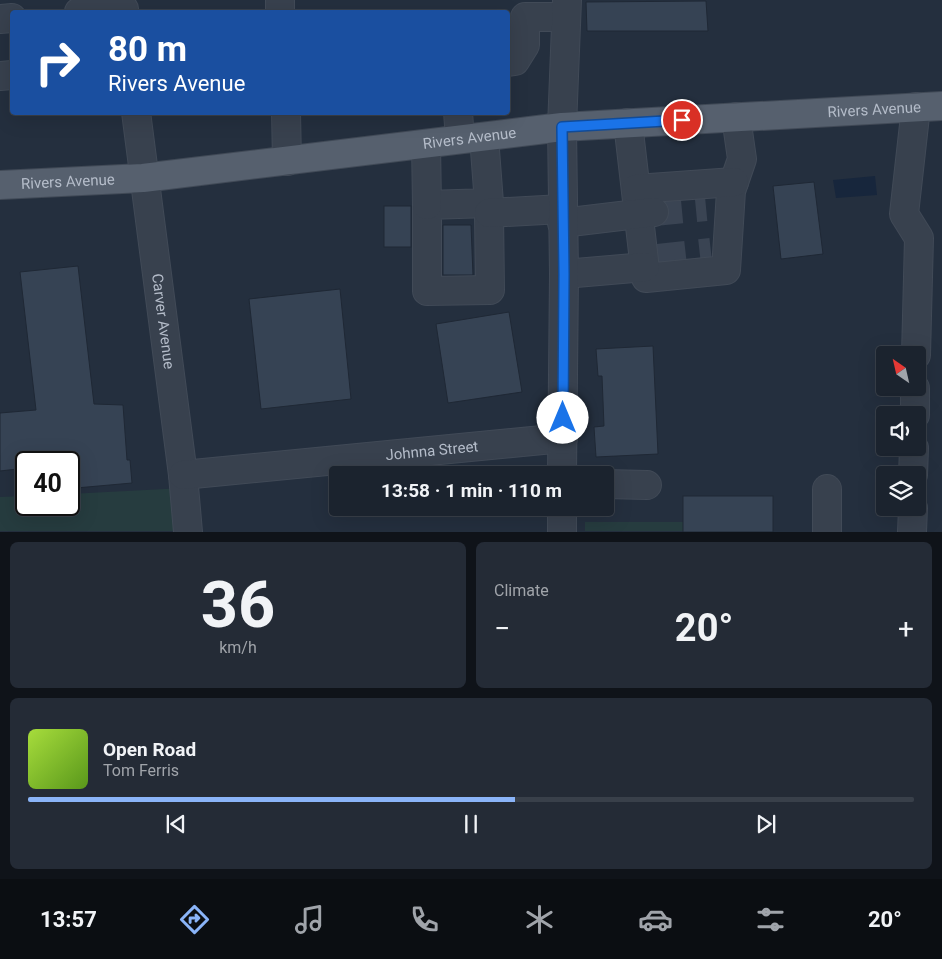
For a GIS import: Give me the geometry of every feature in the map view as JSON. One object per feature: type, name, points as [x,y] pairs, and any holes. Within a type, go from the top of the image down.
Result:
[{"type":"main road","name":"Rivers Avenue","points":[[0,185],[143,178],[562,127],[929,106]]},
{"type":"street","points":[[97,10],[124,7]]},
{"type":"street","points":[[510,62],[515,61],[525,45],[525,17],[567,8],[562,127],[564,274],[562,466]]},
{"type":"street","points":[[916,346],[919,238],[904,214],[929,106]]},
{"type":"street","name":"Carver Avenue","points":[[136,115],[183,475],[188,532]]},
{"type":"street","points":[[286,115],[288,161]]},
{"type":"street","points":[[426,144],[428,291],[490,290],[489,212],[472,138],[460,115]]},
{"type":"street","points":[[628,123],[643,205],[649,262],[646,278],[726,270],[719,251],[723,198],[742,160],[736,117]]},
{"type":"street","points":[[427,205],[489,212],[562,216],[643,205],[723,198]]},
{"type":"street","points":[[564,274],[649,262]]},
{"type":"street","name":"Johnna Street","points":[[183,475],[563,438]]},
{"type":"street","points":[[614,484],[647,485]]},
{"type":"street","points":[[828,489],[828,532]]},
{"type":"street","points":[[562,516],[562,532]]},
{"type":"street","points":[[912,532],[913,516]]},
{"type":"green space","points":[[184,488],[188,531],[0,531],[0,497],[15,496],[15,516],[80,516],[80,493]]},
{"type":"green space","points":[[585,522],[683,522],[683,531],[585,531]]},
{"type":"water","points":[[875,176],[877,195],[836,198],[833,180]]},
{"type":"building","points":[[706,1],[708,31],[587,31],[586,2]]},
{"type":"building","points":[[814,182],[823,254],[781,259],[773,186]]},
{"type":"building","points":[[384,206],[411,206],[411,247],[384,247]]},
{"type":"building","points":[[443,225],[471,225],[473,275],[443,275]]},
{"type":"building","points":[[78,266],[94,404],[123,405],[127,460],[130,460],[132,483],[80,488],[80,451],[15,451],[15,469],[0,471],[0,413],[36,410],[20,272]]},
{"type":"building","points":[[340,289],[351,399],[261,409],[249,299]]},
{"type":"building","points":[[509,312],[522,392],[448,403],[436,324]]},
{"type":"building","points":[[653,346],[658,454],[596,457],[594,427],[604,426],[602,376],[598,376],[596,349]]},
{"type":"building","points":[[683,496],[773,496],[773,532],[683,532]]},
{"type":"tunnel","points":[[654,212],[706,207]]},
{"type":"tunnel","points":[[658,258],[711,252]]},
{"type":"route","points":[[563,418],[562,127],[682,120]]}]
